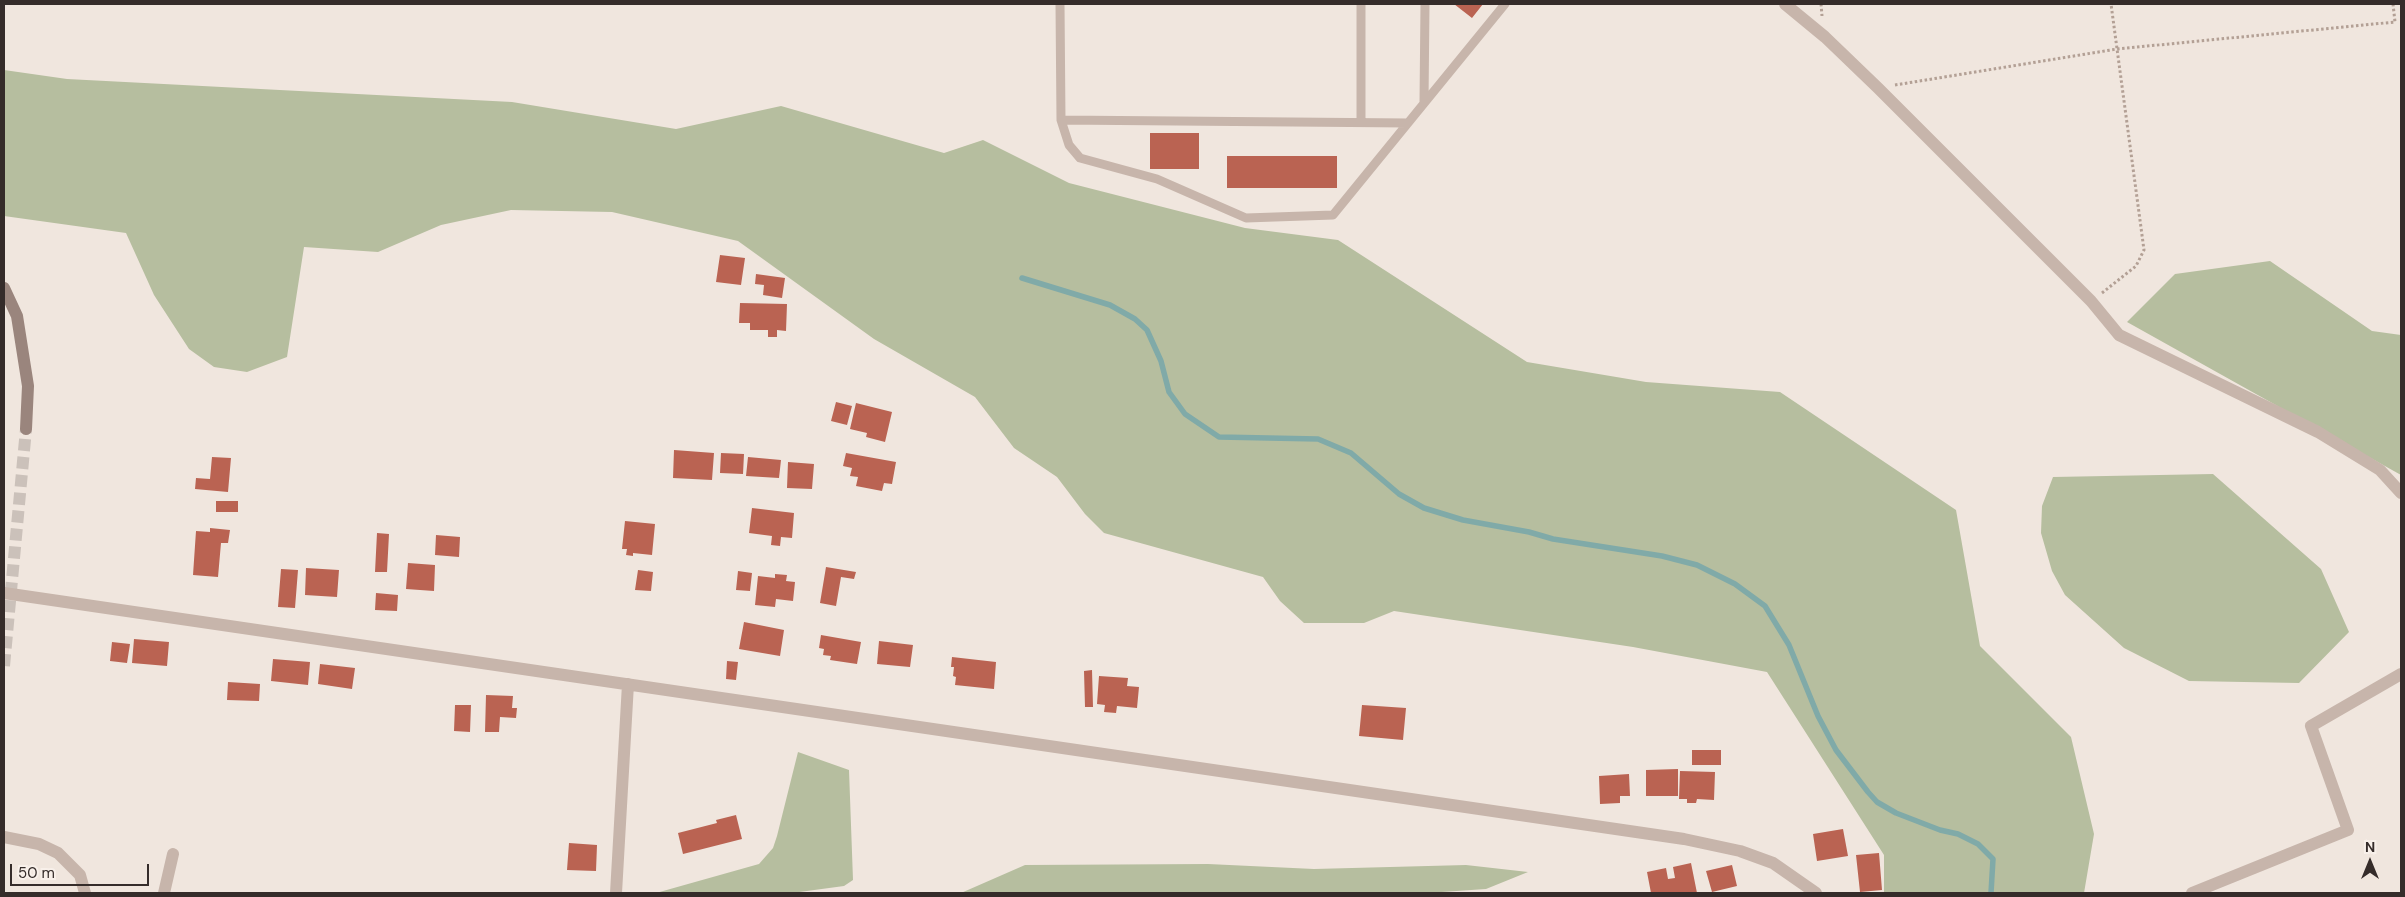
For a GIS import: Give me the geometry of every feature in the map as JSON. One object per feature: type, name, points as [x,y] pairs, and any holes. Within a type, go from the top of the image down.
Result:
[{"type":"street","points":[[1785,4],[1825,37],[1878,88],[2091,301],[2119,335],[2318,432],[2380,470],[2401,493]]},
{"type":"street","points":[[4,288],[17,316],[28,386],[26,429]]},
{"type":"street","points":[[4,593],[1684,840],[1740,852],[1773,862],[1800,887],[1816,893]]},
{"type":"street","points":[[2192,893],[2348,830],[2311,726],[2401,674]]},
{"type":"street","points":[[616,893],[628,684]]},
{"type":"street","points":[[4,837],[39,844],[58,853],[80,875],[85,893]]},
{"type":"street","points":[[164,893],[173,854]]},
{"type":"lane","points":[[1060,4],[1061,120],[1069,145],[1080,158],[1157,179],[1246,218],[1333,215],[1505,4]]},
{"type":"lane","points":[[1361,4],[1361,122]]},
{"type":"lane","points":[[1424,102],[1425,4]]},
{"type":"lane","points":[[1061,120],[1408,123]]},
{"type":"path","points":[[2091,301],[2136,266],[2144,250],[2111,4]]},
{"type":"path","points":[[1878,88],[2116,49],[2395,22],[2393,4]]},
{"type":"green space","points":[[4,70],[67,79],[512,102],[676,129],[781,106],[944,153],[983,140],[1069,183],[1245,228],[1338,240],[1527,362],[1646,382],[1780,392],[1956,510],[1980,646],[2071,737],[2094,834],[2084,893],[1884,893],[1884,855],[1767,672],[1633,647],[1394,611],[1364,623],[1304,623],[1280,601],[1263,577],[1104,533],[1085,514],[1057,477],[1014,448],[975,397],[874,339],[738,241],[612,212],[511,210],[441,225],[378,252],[304,247],[287,357],[247,372],[214,367],[189,349],[154,295],[126,233],[4,216]]},
{"type":"green space","points":[[2270,261],[2372,331],[2401,335],[2401,475],[2127,322],[2175,274]]},
{"type":"green space","points":[[2213,474],[2321,569],[2349,632],[2299,683],[2189,681],[2124,648],[2065,595],[2052,571],[2041,533],[2042,506],[2053,477]]},
{"type":"green space","points":[[798,752],[849,770],[853,880],[844,886],[792,893],[656,893],[759,864],[773,848]]},
{"type":"green space","points":[[1208,864],[1314,869],[1466,865],[1528,872],[1486,889],[1427,893],[961,893],[1025,865]]},
{"type":"building","points":[[1454,4],[1483,4],[1472,18]]},
{"type":"building","points":[[1150,133],[1199,133],[1199,169],[1150,169]]},
{"type":"building","points":[[1227,156],[1337,156],[1337,188],[1227,188]]},
{"type":"building","points":[[720,255],[745,258],[741,285],[716,282]]},
{"type":"building","points":[[756,274],[785,278],[782,298],[763,295],[764,285],[755,284]]},
{"type":"building","points":[[740,303],[787,304],[786,331],[777,330],[777,337],[768,337],[768,330],[750,330],[750,323],[739,323]]},
{"type":"building","points":[[836,402],[852,406],[847,425],[831,421]]},
{"type":"building","points":[[856,403],[892,412],[885,442],[866,437],[867,433],[850,429]]},
{"type":"building","points":[[674,450],[714,453],[712,480],[673,478]]},
{"type":"building","points":[[721,453],[744,454],[743,474],[720,473]]},
{"type":"building","points":[[846,453],[896,462],[892,484],[884,483],[882,491],[856,486],[858,477],[850,476],[852,468],[843,466]]},
{"type":"building","points":[[212,457],[231,458],[228,492],[195,489],[196,478],[210,479]]},
{"type":"building","points":[[748,457],[781,460],[779,478],[746,476]]},
{"type":"building","points":[[788,462],[814,464],[812,489],[787,488]]},
{"type":"building","points":[[216,501],[238,501],[238,512],[216,512]]},
{"type":"building","points":[[752,508],[794,513],[792,538],[781,537],[780,546],[771,545],[772,536],[749,533]]},
{"type":"building","points":[[625,521],[655,524],[652,555],[633,553],[633,556],[626,555],[627,549],[622,549]]},
{"type":"building","points":[[210,528],[230,530],[228,543],[221,543],[218,577],[193,575],[196,531],[210,532]]},
{"type":"building","points":[[377,533],[389,534],[387,572],[375,572]]},
{"type":"building","points":[[436,535],[460,537],[459,557],[435,555]]},
{"type":"building","points":[[408,563],[435,565],[434,591],[406,589]]},
{"type":"building","points":[[826,567],[856,572],[854,579],[841,577],[836,606],[820,603]]},
{"type":"building","points":[[306,568],[339,570],[337,597],[305,595]]},
{"type":"building","points":[[281,569],[298,570],[295,608],[278,607]]},
{"type":"building","points":[[638,570],[653,572],[651,591],[635,590]]},
{"type":"building","points":[[738,571],[752,573],[750,591],[736,590]]},
{"type":"building","points":[[775,574],[787,575],[786,581],[795,582],[793,601],[776,599],[775,607],[755,605],[758,576],[775,578]]},
{"type":"building","points":[[376,593],[398,595],[397,611],[375,610]]},
{"type":"building","points":[[744,622],[784,630],[780,656],[739,649]]},
{"type":"building","points":[[821,635],[861,642],[857,664],[830,660],[831,656],[823,655],[824,649],[819,648]]},
{"type":"building","points":[[134,639],[169,642],[167,666],[132,663]]},
{"type":"building","points":[[879,641],[913,645],[910,667],[877,664]]},
{"type":"building","points":[[112,642],[130,644],[127,663],[110,661]]},
{"type":"building","points":[[952,657],[996,662],[994,689],[955,685],[954,667],[951,667]]},
{"type":"building","points":[[273,659],[310,662],[308,685],[271,681]]},
{"type":"building","points":[[727,661],[738,662],[736,680],[726,679]]},
{"type":"building","points":[[320,664],[355,668],[352,689],[318,684]]},
{"type":"building","points":[[1092,670],[1093,707],[1085,707],[1084,671]]},
{"type":"building","points":[[1099,676],[1128,678],[1127,686],[1139,687],[1137,708],[1117,706],[1116,713],[1104,712],[1105,705],[1097,704]]},
{"type":"building","points":[[228,682],[260,684],[259,701],[227,700]]},
{"type":"building","points":[[486,695],[513,696],[512,708],[517,708],[516,718],[500,717],[499,732],[485,732]]},
{"type":"building","points":[[455,705],[471,705],[470,732],[454,731]]},
{"type":"building","points":[[1362,705],[1406,708],[1403,740],[1359,736]]},
{"type":"building","points":[[1692,750],[1721,750],[1721,765],[1692,765]]},
{"type":"building","points":[[1678,769],[1678,796],[1646,796],[1646,770]]},
{"type":"building","points":[[1680,771],[1715,772],[1714,800],[1697,799],[1696,803],[1687,803],[1687,799],[1679,799]]},
{"type":"building","points":[[1629,774],[1630,796],[1620,796],[1620,803],[1600,804],[1599,776]]},
{"type":"building","points":[[736,815],[742,839],[683,854],[678,833],[717,823],[716,820]]},
{"type":"building","points":[[1843,829],[1848,856],[1817,861],[1813,834]]},
{"type":"building","points":[[569,843],[597,845],[596,871],[567,870]]},
{"type":"building","points":[[1879,853],[1882,890],[1860,892],[1856,855]]},
{"type":"building","points":[[1691,863],[1697,893],[1651,893],[1647,872],[1666,868],[1668,879],[1675,878],[1673,867]]},
{"type":"building","points":[[1732,865],[1737,886],[1712,892],[1706,871]]},
{"type":"waterway","points":[[1022,278],[1110,305],[1135,319],[1147,330],[1161,361],[1169,392],[1185,414],[1219,437],[1318,439],[1351,453],[1399,494],[1424,508],[1463,520],[1529,532],[1553,539],[1662,556],[1697,565],[1735,584],[1765,606],[1789,645],[1818,716],[1836,750],[1868,792],[1877,802],[1896,813],[1940,830],[1958,834],[1978,844],[1993,859],[1991,893]]},
{"type":"tunnel","points":[[4,666],[26,429]]}]
